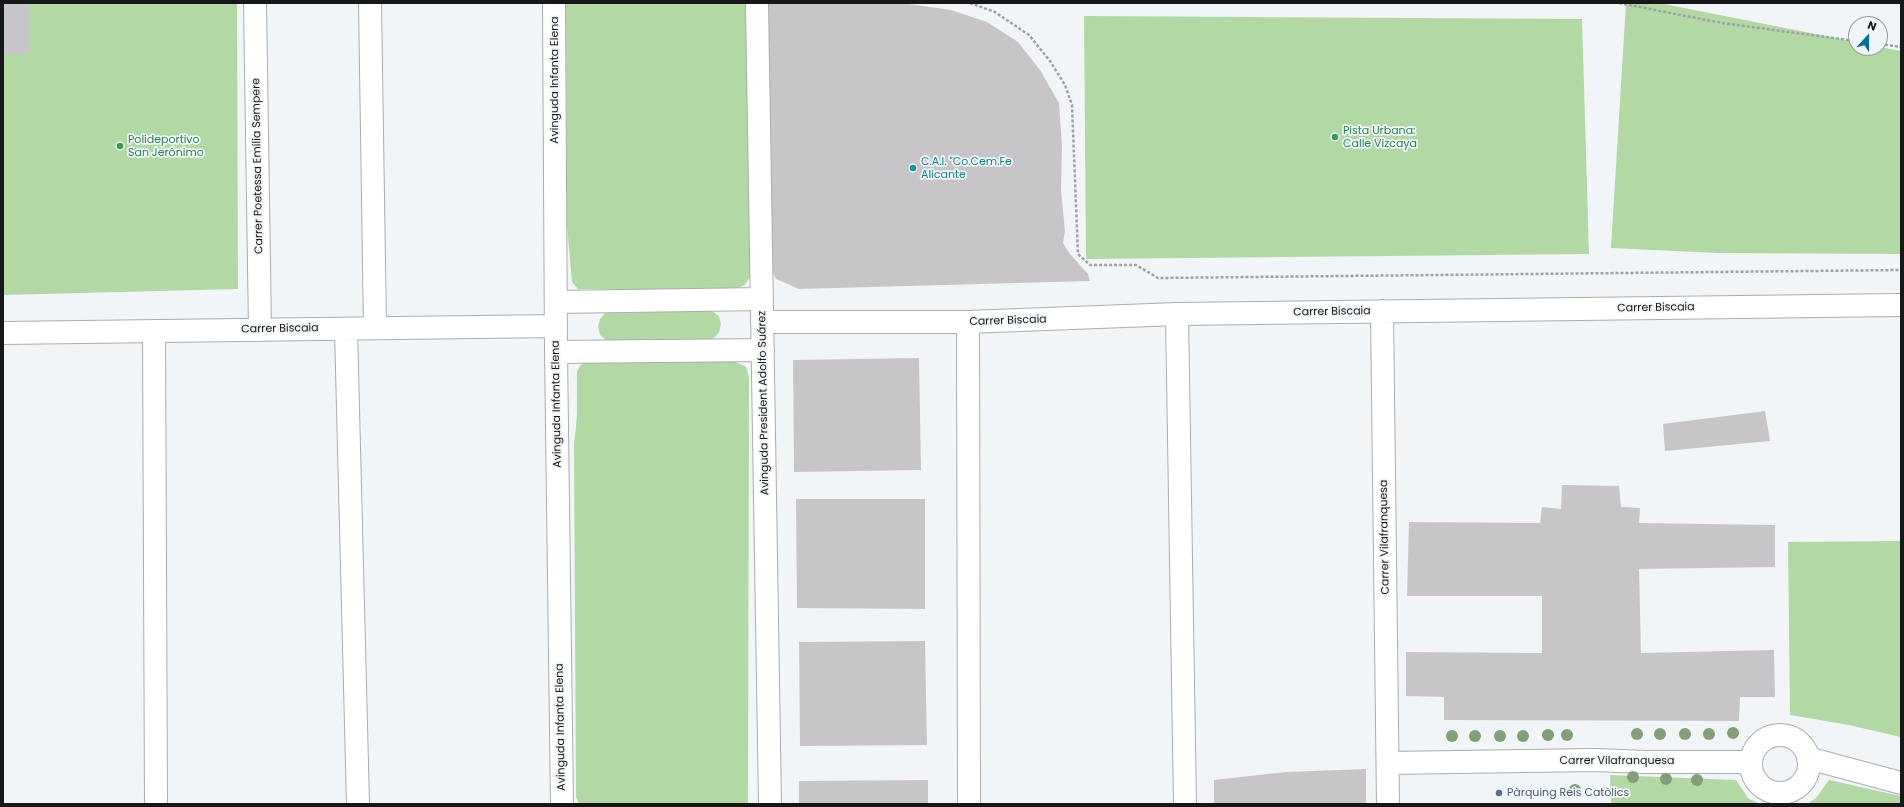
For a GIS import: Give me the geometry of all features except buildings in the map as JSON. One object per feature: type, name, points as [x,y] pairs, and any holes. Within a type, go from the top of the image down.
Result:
[{"type":"street","name":"Carrer Poetessa Emília Sempere","points":[[256,3],[260,330]]},
{"type":"street","points":[[370,3],[375,328]]},
{"type":"street","name":"Avinguda Infanta Elena","points":[[554,3],[556,352],[562,804]]},
{"type":"street","name":"Avinguda President Adolfo Suárez","points":[[757,3],[770,804]]},
{"type":"street","points":[[556,302],[762,299]]},
{"type":"street","name":"Carrer Biscaia","points":[[762,322],[968,322],[1177,314],[1901,305]]},
{"type":"street","name":"Carrer Vilafranquesa","points":[[1382,311],[1388,804]]},
{"type":"street","points":[[1177,314],[1185,804]]},
{"type":"street","points":[[968,322],[969,804]]},
{"type":"street","name":"Carrer Biscaia","points":[[3,333],[556,326]]},
{"type":"street","points":[[346,329],[358,804]]},
{"type":"street","points":[[154,331],[156,804]]},
{"type":"street","points":[[556,352],[763,350]]},
{"type":"street","points":[[1770,736],[1783,736],[1796,741],[1805,750],[1809,768],[1805,780],[1795,790],[1778,794],[1761,787],[1752,774],[1750,762],[1756,748],[1770,736]]},
{"type":"street","points":[[1808,758],[1901,782]]},
{"type":"street","name":"Carrer Vilafranquesa","points":[[1388,763],[1595,760],[1646,762],[1750,762]]},
{"type":"path","points":[[970,3],[995,12],[1029,35],[1050,61],[1065,85],[1072,105],[1078,254],[1090,265],[1136,265],[1158,278],[1901,270]]},
{"type":"path","points":[[1619,3],[1722,23],[1848,40]]},
{"type":"path","points":[[1888,45],[1901,47]]},
{"type":"green space","name":"Polideportivo San Jerónimo","points":[[3,3],[237,3],[238,289],[3,295]]},
{"type":"green space","points":[[566,3],[748,3],[752,273],[745,285],[731,291],[578,289],[572,282],[567,225]]},
{"type":"green space","points":[[1626,3],[1659,3],[1848,40],[1848,56],[1888,56],[1888,49],[1901,51],[1901,254],[1717,253],[1611,248]]},
{"type":"green space","name":"Pista Urbana: Calle Vizcaya","points":[[1084,16],[1582,19],[1589,254],[1086,259]]},
{"type":"green space","points":[[704,309],[712,311],[719,316],[721,324],[719,332],[714,338],[706,340],[614,342],[606,340],[600,335],[598,327],[600,319],[605,313],[613,311]]},
{"type":"green space","points":[[586,362],[736,362],[746,367],[749,377],[748,804],[579,804],[576,797],[574,445],[577,416],[577,371],[580,366]]},
{"type":"green space","points":[[1901,541],[1901,737],[1849,725],[1790,715],[1788,542]]},
{"type":"green space","points":[[1610,775],[1736,780],[1748,798],[1760,804],[1611,804]]},
{"type":"green space","points":[[1829,780],[1901,796],[1901,804],[1807,804],[1816,798]]},
{"type":"place","name":"Pista Urbana: Calle Vizcaya","points":[[1335,137]]},
{"type":"place","name":"Polideportivo San Jerónimo","points":[[120,146]]},
{"type":"place","name":"C.A.I. \"Co.Cem.Fe Alicante","points":[[913,168]]},
{"type":"place","name":"Pàrquing Reis Catòlics","points":[[1499,793]]}]
